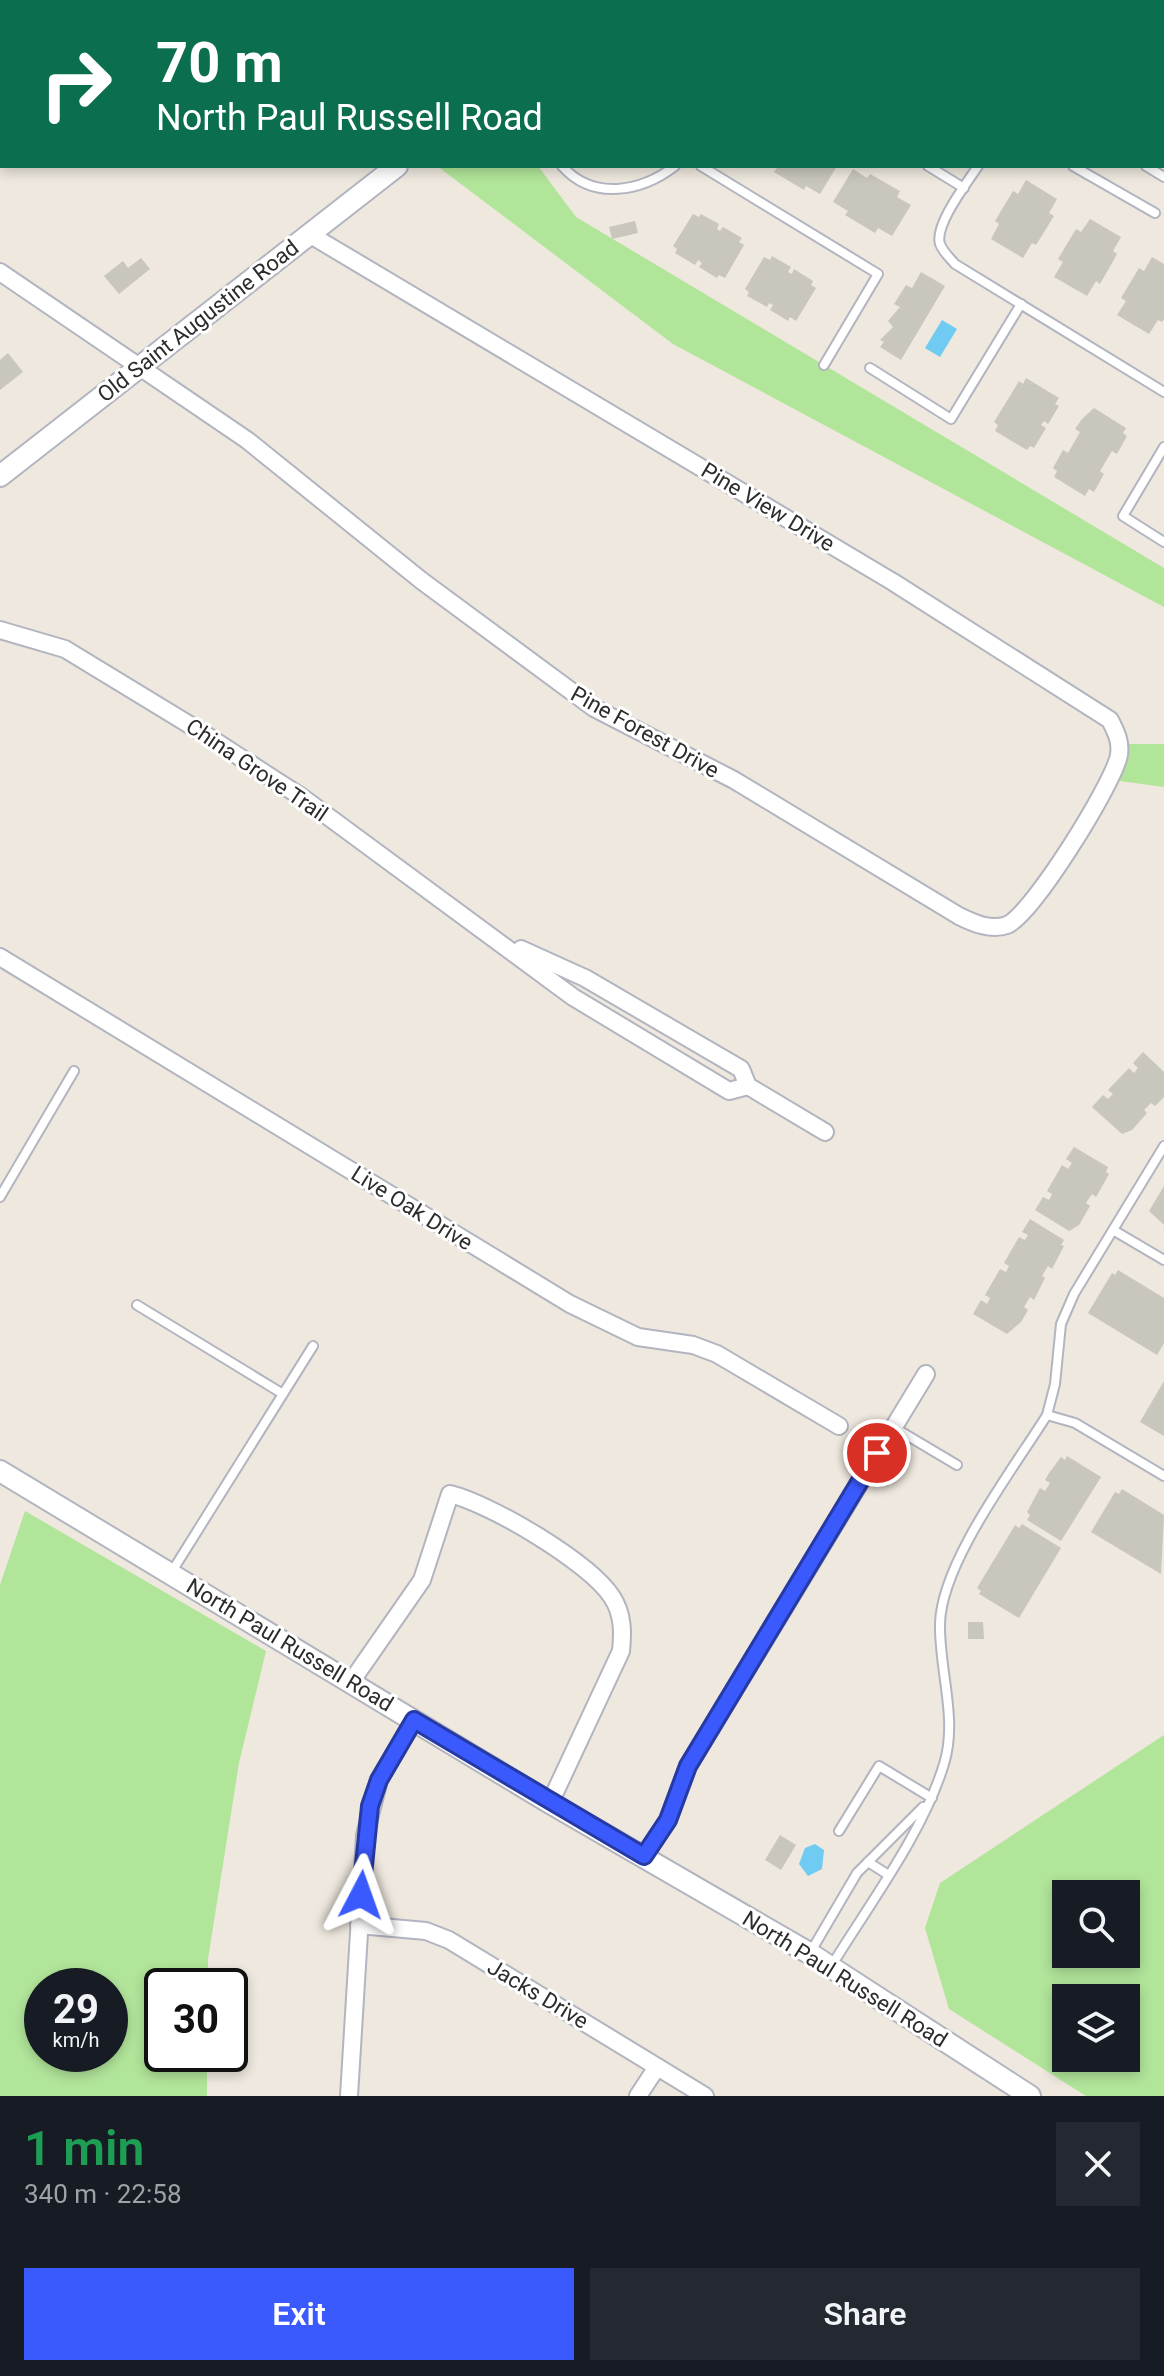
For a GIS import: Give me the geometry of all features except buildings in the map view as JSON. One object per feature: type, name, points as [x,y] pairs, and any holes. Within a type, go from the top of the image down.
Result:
[{"type":"street","name":"Old Saint Augustine Road","points":[[0,476],[394,168]]},
{"type":"street","name":"Pine View Drive","points":[[309,234],[893,582],[1098,709],[1118,736],[1119,755],[1109,782],[1075,836]]},
{"type":"street","name":"Pine Forest Drive","points":[[0,272],[247,440],[422,581],[594,708],[734,780],[959,916],[978,925],[999,927],[1024,914],[1075,836]]},
{"type":"street","name":"China Grove Trail","points":[[0,630],[65,649],[198,730],[303,798],[573,997],[729,1091],[748,1086]]},
{"type":"street","name":"China Grove Trail","points":[[497,939],[585,978],[741,1069],[748,1086],[825,1132]]},
{"type":"street","name":"Live Oak Drive","points":[[0,957],[570,1304],[638,1337],[693,1345],[717,1354],[839,1426]]},
{"type":"street","points":[[644,1856],[668,1820],[688,1766],[926,1374]]},
{"type":"street","name":"North Paul Russell Road","points":[[0,1471],[550,1803],[809,1953],[1030,2096]]},
{"type":"street","points":[[351,1682],[422,1580],[450,1494],[467,1498],[518,1525],[593,1576],[613,1598],[623,1627],[621,1651],[550,1803]]},
{"type":"street","points":[[349,2096],[370,1806],[379,1780],[414,1720]]},
{"type":"street","name":"Jacks Drive","points":[[359,1925],[426,1931],[449,1940],[705,2096]]},
{"type":"street","points":[[638,2096],[657,2067]]},
{"type":"lane","points":[[564,168],[584,185],[624,189],[645,186],[672,168]]},
{"type":"lane","points":[[704,168],[878,274],[824,365]]},
{"type":"lane","points":[[931,168],[964,188]]},
{"type":"lane","points":[[977,168],[941,227],[939,242],[944,252],[955,264],[1164,392]]},
{"type":"lane","points":[[1076,168],[1155,213]]},
{"type":"lane","points":[[870,368],[951,419],[1021,304]]},
{"type":"lane","points":[[1164,447],[1123,516],[1164,542]]},
{"type":"lane","points":[[0,1197],[74,1071]]},
{"type":"lane","points":[[831,1967],[932,1798],[946,1760],[949,1723],[940,1625],[947,1583],[1047,1415],[1055,1384],[1061,1324],[1164,1146]]},
{"type":"lane","points":[[1113,1230],[1164,1260]]},
{"type":"lane","points":[[137,1305],[283,1394]]},
{"type":"lane","points":[[171,1573],[313,1346]]},
{"type":"lane","points":[[1047,1415],[1075,1423],[1164,1476]]},
{"type":"lane","points":[[893,1427],[957,1465]]},
{"type":"lane","points":[[839,1831],[879,1766],[932,1798]]},
{"type":"lane","points":[[809,1953],[857,1873],[932,1798]]},
{"type":"lane","points":[[868,1862],[887,1874]]},
{"type":"green space","points":[[440,168],[539,168],[576,217],[1164,568],[1164,607],[673,344]]},
{"type":"green space","points":[[1126,744],[1164,744],[1164,787],[1120,781]]},
{"type":"green space","points":[[25,1511],[266,1651],[239,1763],[208,1968],[144,1968],[144,2072],[207,2072],[207,2096],[0,2096],[0,1585]]},
{"type":"green space","points":[[1164,1735],[1164,2096],[1086,2096],[949,2009],[925,1928],[940,1883]]},
{"type":"water","points":[[942,320],[957,329],[940,357],[925,348]]},
{"type":"water","points":[[815,1844],[824,1850],[822,1869],[808,1876],[799,1864],[805,1848]]},
{"type":"route","points":[[361,1895],[370,1806],[379,1780],[414,1720],[644,1856],[668,1820],[688,1766],[877,1453]]}]
